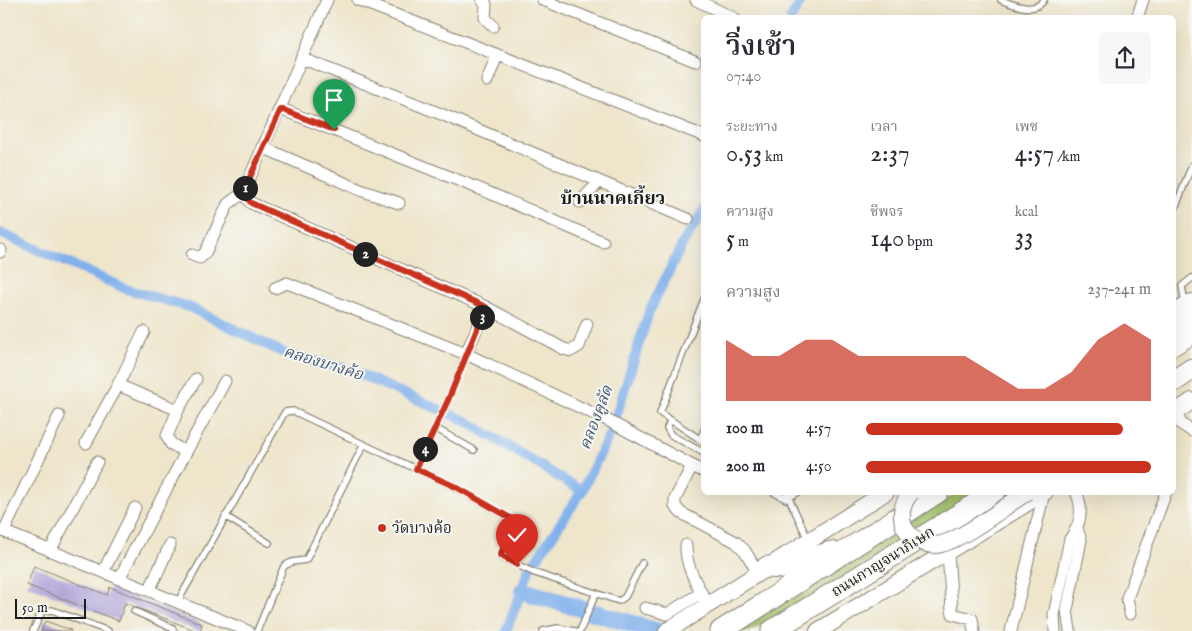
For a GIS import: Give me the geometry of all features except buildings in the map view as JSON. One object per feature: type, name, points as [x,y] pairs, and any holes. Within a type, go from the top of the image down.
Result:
[{"type":"highway","points":[[1176,343],[1192,332]]},
{"type":"highway","points":[[1176,380],[1192,370]]},
{"type":"highway","name":"ถนนกาญจนาภิเษก","points":[[721,631],[933,495]]},
{"type":"highway","name":"ถนนกาญจนาภิเษก","points":[[772,631],[989,495]]},
{"type":"highway","points":[[762,570],[783,568],[816,556],[848,550]]},
{"type":"main road","points":[[1176,327],[1186,310]]},
{"type":"main road","points":[[1176,406],[1192,390]]},
{"type":"main road","points":[[1176,407],[1192,401]]},
{"type":"main road","points":[[667,631],[687,618],[705,599],[762,570],[881,495]]},
{"type":"main road","points":[[910,495],[904,502],[902,510],[905,528],[915,539],[933,545],[956,538],[1022,495]]},
{"type":"main road","points":[[818,631],[1042,495]]},
{"type":"street","points":[[192,255],[200,258],[205,252],[228,204],[243,193],[327,0]]},
{"type":"street","points":[[358,0],[701,135]]},
{"type":"street","points":[[482,0],[486,4],[485,18],[493,26]]},
{"type":"street","points":[[544,0],[695,60]]},
{"type":"street","points":[[696,0],[721,14]]},
{"type":"street","points":[[1137,15],[1143,0]]},
{"type":"street","points":[[487,81],[498,56]]},
{"type":"street","points":[[301,58],[688,219]]},
{"type":"street","points":[[281,109],[485,191],[604,242]]},
{"type":"street","points":[[262,147],[363,191],[399,203]]},
{"type":"street","points":[[580,202],[599,182]]},
{"type":"street","points":[[243,193],[251,203],[486,307],[571,350],[579,346],[587,324]]},
{"type":"street","points":[[275,288],[287,283],[466,354],[605,419],[701,470]]},
{"type":"street","points":[[466,354],[486,307]]},
{"type":"street","points":[[86,443],[144,332]]},
{"type":"street","points":[[186,452],[176,448],[166,438],[178,410],[196,378]]},
{"type":"street","points":[[119,579],[225,381]]},
{"type":"street","points":[[118,384],[178,410]]},
{"type":"street","points":[[1176,413],[1181,424],[1192,432]]},
{"type":"street","points":[[59,416],[2,531],[241,630]]},
{"type":"street","points":[[50,551],[97,462]]},
{"type":"street","points":[[692,466],[675,499],[675,506],[680,513],[736,542],[762,570]]},
{"type":"street","points":[[1011,631],[1045,495]]},
{"type":"street","points":[[1055,631],[1054,615],[1070,539],[1077,530],[1081,508],[1077,495]]},
{"type":"street","points":[[1130,614],[1127,598],[1165,495]]},
{"type":"street","points":[[103,572],[135,508]]},
{"type":"street","points":[[1070,631],[1067,610],[1081,540],[1077,530]]},
{"type":"street","points":[[149,591],[170,545]]},
{"type":"street","points":[[645,608],[666,614],[705,599],[690,570],[686,555],[686,545]]},
{"type":"street","points":[[948,553],[952,610],[957,615],[972,619],[974,631]]},
{"type":"lane","points":[[1001,0],[1033,8],[1039,7],[1044,0]]},
{"type":"lane","points":[[1176,205],[1192,165]]},
{"type":"lane","points":[[1186,310],[1182,286],[1192,278]]},
{"type":"lane","points":[[701,306],[661,406],[661,415],[701,440]]},
{"type":"lane","points":[[416,469],[443,412],[466,354]]},
{"type":"lane","points":[[176,603],[285,412],[293,411],[456,487],[514,520],[515,524],[500,555],[517,565],[619,601],[622,600],[642,564]]},
{"type":"lane","points":[[670,421],[667,428],[671,435],[701,452]]},
{"type":"lane","points":[[435,428],[474,450]]},
{"type":"lane","points":[[257,631],[284,566],[292,562],[306,560],[364,444]]},
{"type":"lane","points":[[779,495],[786,499],[788,495],[808,541]]},
{"type":"lane","points":[[225,516],[270,543]]},
{"type":"lane","points":[[580,631],[595,594]]},
{"type":"lane","points":[[33,631],[42,611],[52,610],[108,631]]},
{"type":"lane","points":[[134,611],[172,628],[174,631]]},
{"type":"lane","points":[[542,631],[558,628],[575,631]]},
{"type":"green space","points":[[954,495],[974,495],[845,576],[749,631],[740,631],[820,578]]},
{"type":"waterway","name":"คลองคูลัด","points":[[793,15],[802,0]]},
{"type":"waterway","name":"คลองคูลัด","points":[[506,631],[530,569],[582,491],[612,429],[649,312],[683,243],[701,215]]},
{"type":"waterway","name":"คลองบางค้อ","points":[[0,233],[126,289],[189,307],[288,355],[348,369],[468,422],[582,491]]},
{"type":"waterway","name":"คลองบางค้อ","points":[[523,591],[656,631]]},
{"type":"place","name":"วัดบางค้อ","points":[[382,528]]},
{"type":"district","name":"บ้านนาคเกี้ยว","points":[[613,199]]},
{"type":"route","points":[[334,130],[281,109],[262,147],[243,193],[245,199],[486,307],[449,398],[416,469],[456,487],[514,520],[515,524],[500,555],[502,558],[517,565]]}]
